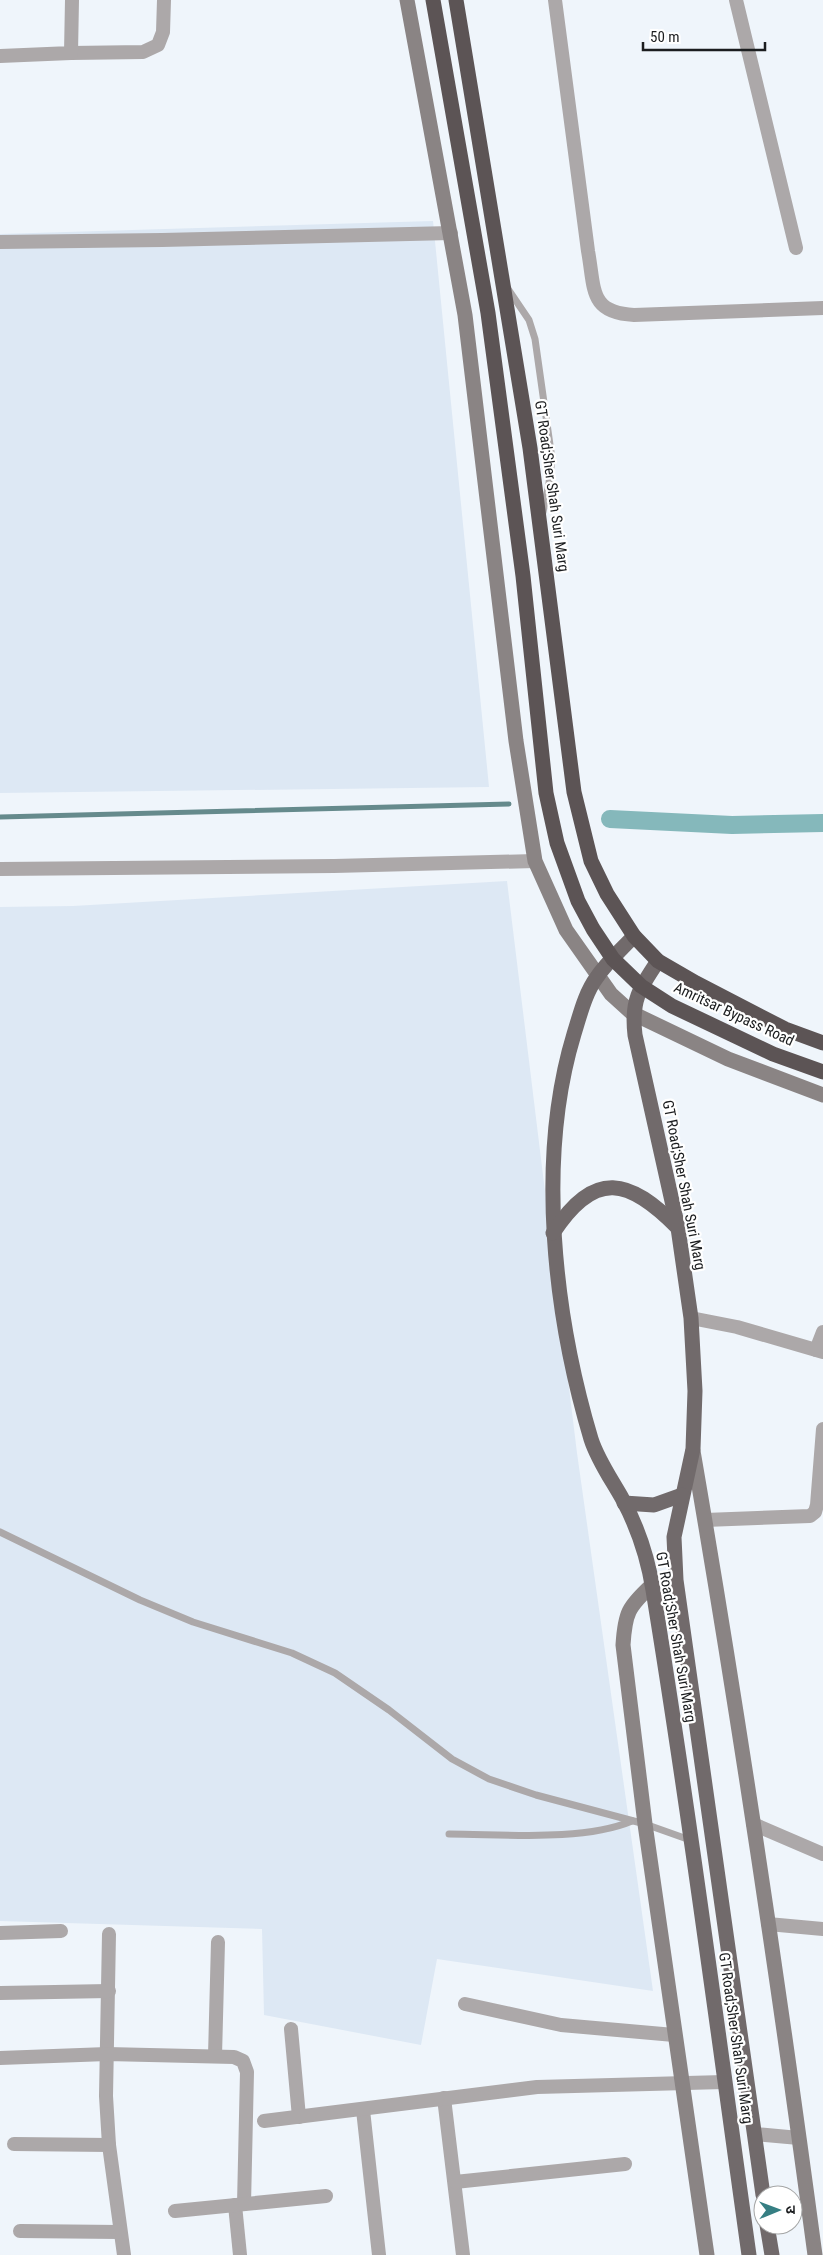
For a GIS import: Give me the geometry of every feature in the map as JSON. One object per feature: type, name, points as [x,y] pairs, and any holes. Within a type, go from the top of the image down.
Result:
[{"type":"highway","points":[[433,0],[488,314],[501,400],[527,604],[546,793],[557,843],[578,901],[613,959]]},
{"type":"highway","name":"GT Road;Sher Shah Suri Marg","points":[[456,0],[505,283],[540,526],[566,738],[583,832],[591,861],[607,894],[634,936]]},
{"type":"highway","name":"Amritsar Bypass Road","points":[[634,936],[658,961],[696,984],[785,1029],[823,1043]]},
{"type":"highway","name":"Amritsar Bypass Road","points":[[613,959],[641,986],[672,1006],[773,1054],[823,1072]]},
{"type":"main road","points":[[407,0],[465,315],[516,741],[535,862],[566,930],[597,977],[611,994],[632,1013],[728,1059],[823,1095]]},
{"type":"main road","name":"GT Road;Sher Shah Suri Marg","points":[[634,936],[597,977],[584,1002],[568,1054],[554,1132],[553,1233],[564,1314],[577,1385],[592,1443],[624,1502],[642,1544],[652,1585],[748,2255]]},
{"type":"main road","name":"GT Road;Sher Shah Suri Marg","points":[[658,961],[641,986],[632,1013],[634,1035],[678,1228],[690,1318],[695,1391],[693,1449],[674,1536],[676,1580],[762,2185]]},
{"type":"main road","points":[[553,1233],[577,1202],[591,1192],[607,1188],[624,1188],[640,1195],[658,1208],[678,1228]]},
{"type":"main road","points":[[693,1449],[754,1824],[814,2255]]},
{"type":"main road","points":[[624,1502],[654,1505],[682,1495]]},
{"type":"main road","points":[[652,1585],[632,1603],[624,1623],[623,1645],[638,1822],[682,2084],[707,2255]]},
{"type":"main road","points":[[769,2235],[772,2255]]},
{"type":"street","points":[[71,54],[72,0]]},
{"type":"street","points":[[0,56],[143,52],[158,45],[163,32],[164,0]]},
{"type":"street","points":[[555,0],[588,251],[594,286],[600,304],[616,314],[634,315],[823,308]]},
{"type":"street","points":[[736,0],[796,248]]},
{"type":"street","points":[[0,242],[182,240],[450,233]]},
{"type":"street","points":[[0,869],[535,862]]},
{"type":"street","points":[[690,1318],[737,1327],[819,1351],[823,1332]]},
{"type":"street","points":[[705,1520],[810,1516],[817,1505],[823,1429]]},
{"type":"street","points":[[754,1824],[823,1854]]},
{"type":"street","points":[[768,1924],[823,1929]]},
{"type":"street","points":[[0,1933],[61,1931]]},
{"type":"street","points":[[109,1934],[106,2096],[109,2145],[119,2232],[124,2255]]},
{"type":"street","points":[[215,2056],[218,1942]]},
{"type":"street","points":[[0,1993],[109,1991]]},
{"type":"street","points":[[465,2004],[560,2024],[674,2035]]},
{"type":"street","points":[[292,2029],[299,2117]]},
{"type":"street","points":[[0,2058],[107,2054],[234,2056],[243,2060],[247,2072],[239,2204],[240,2255]]},
{"type":"street","points":[[264,2121],[537,2088],[724,2082]]},
{"type":"street","points":[[444,2098],[463,2255]]},
{"type":"street","points":[[363,2110],[379,2255]]},
{"type":"street","points":[[754,2134],[799,2138]]},
{"type":"street","points":[[14,2144],[109,2145]]},
{"type":"street","points":[[455,2182],[625,2164]]},
{"type":"street","points":[[175,2211],[326,2196]]},
{"type":"street","points":[[20,2231],[119,2232]]},
{"type":"lane","points":[[505,283],[530,320],[535,339],[550,440],[552,459],[540,526]]},
{"type":"lane","points":[[0,1532],[140,1600],[193,1622],[292,1653],[336,1673],[389,1710],[452,1759],[489,1779],[536,1795],[638,1822],[690,1840]]},
{"type":"lane","points":[[449,1834],[565,1834],[597,1832],[638,1822]]},
{"type":"shaded area","points":[[433,221],[489,787],[0,793],[0,234]]},
{"type":"shaded area","points":[[507,881],[577,1453],[653,1991],[437,1959],[421,2045],[264,2015],[262,1929],[0,1921],[0,907],[73,906]]},
{"type":"waterway","points":[[0,817],[509,804]]},
{"type":"waterway","points":[[610,819],[732,825],[823,823]]}]
